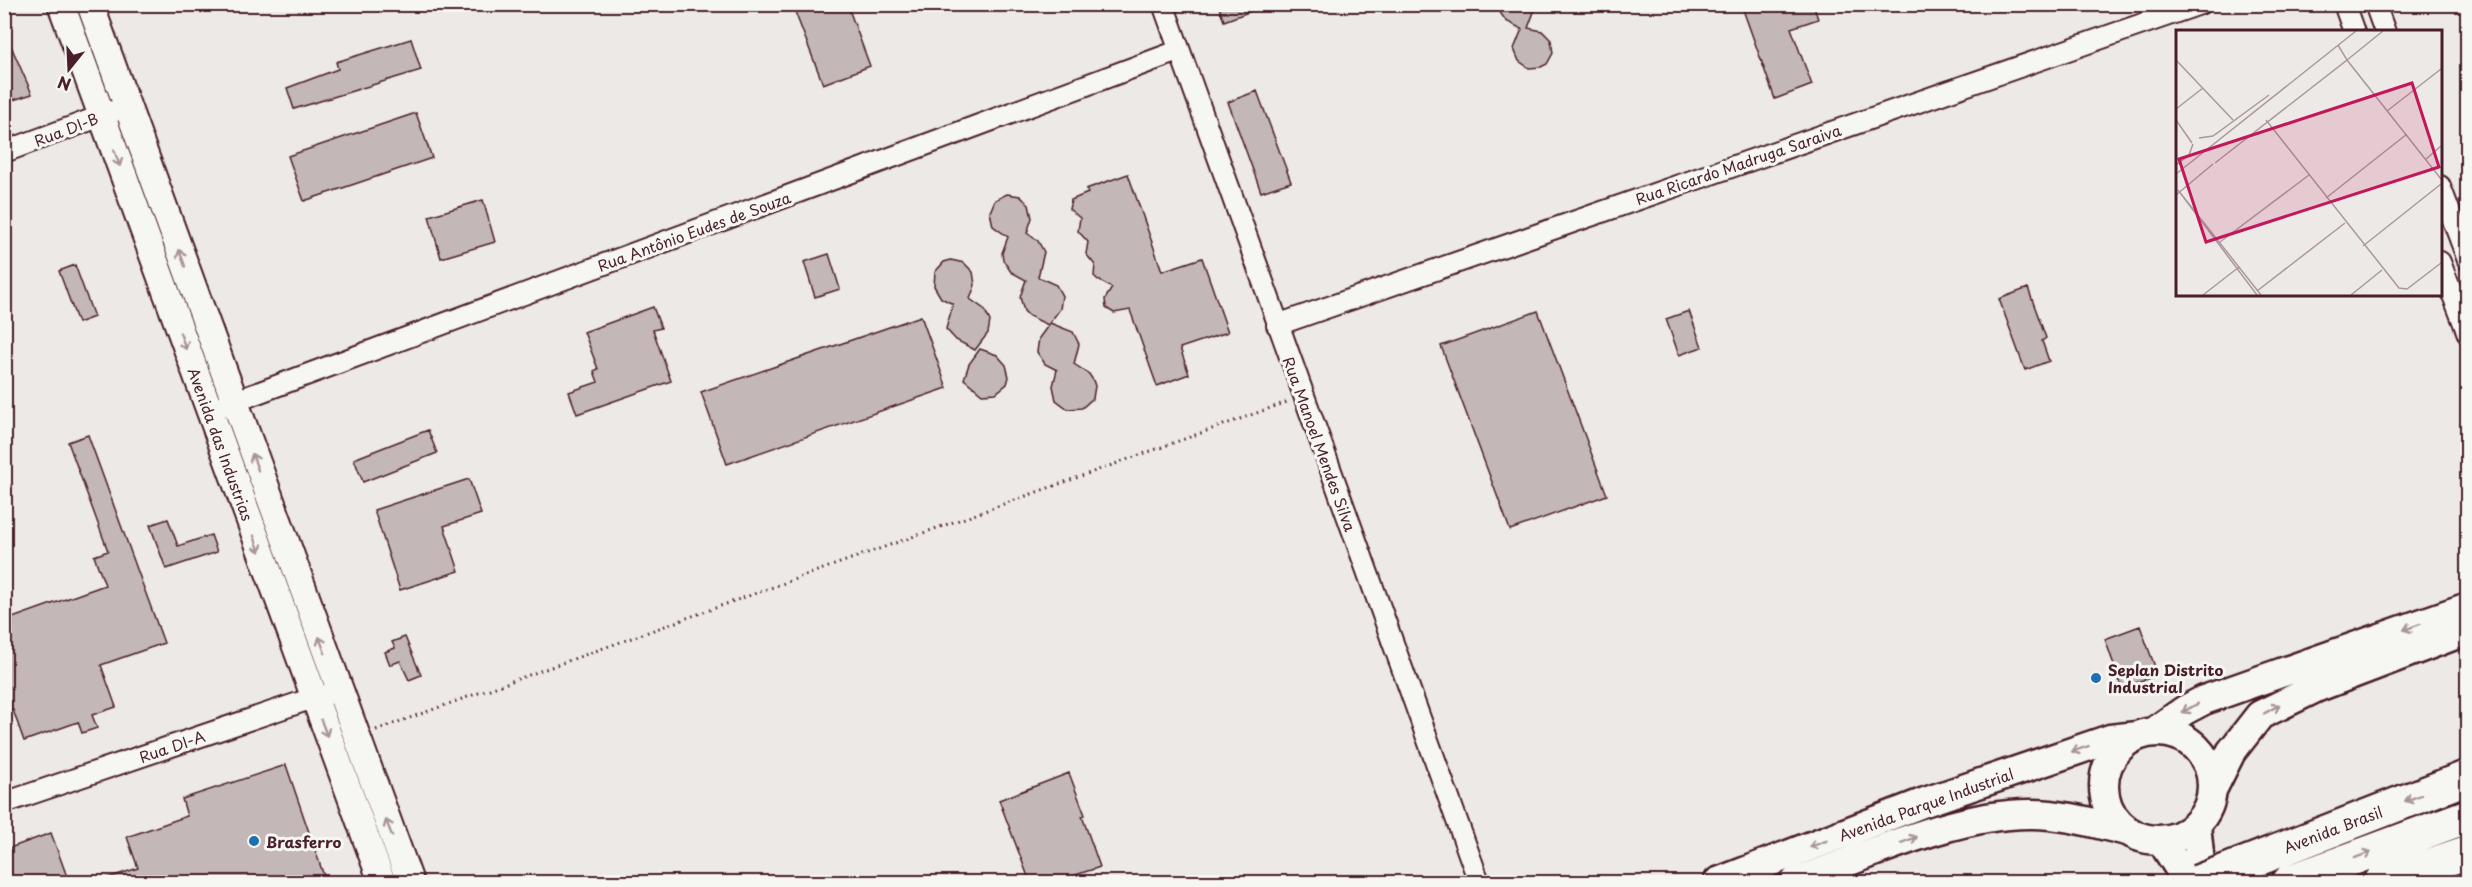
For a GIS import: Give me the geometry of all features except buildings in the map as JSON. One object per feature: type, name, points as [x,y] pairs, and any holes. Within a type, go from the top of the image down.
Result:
[{"type":"highway","name":"Avenida Brasil","points":[[2199,882],[2468,777]]},
{"type":"highway","points":[[2289,882],[2468,816]]},
{"type":"highway","points":[[2382,882],[2432,875],[2468,852]]},
{"type":"main road","name":"Avenida Parque Industrial","points":[[1718,882],[1924,802],[2109,739],[2146,734],[2204,700],[2468,607]]},
{"type":"main road","points":[[2213,788],[2231,752],[2260,715],[2318,687],[2468,630]]},
{"type":"main road","points":[[2146,734],[2173,734],[2189,741],[2202,754],[2211,770],[2213,788],[2211,802],[2196,825],[2186,833],[2161,840],[2143,838],[2127,831],[2115,819],[2107,805],[2103,789],[2105,772],[2112,757],[2123,744],[2146,734]]},
{"type":"main road","name":"Avenida Parque Industrial","points":[[1795,882],[1977,818],[2033,814],[2127,831]]},
{"type":"main road","points":[[2196,825],[2201,872],[2205,882]]},
{"type":"main road","points":[[1853,830],[1864,857]]},
{"type":"main road","points":[[2161,840],[2188,882]]},
{"type":"street","name":"Avenida das Industrias","points":[[61,4],[382,882]]},
{"type":"street","name":"Avenida das Industrias","points":[[90,4],[355,737],[410,882]]},
{"type":"street","name":"Rua Manoel Mendes Silva","points":[[1163,4],[1178,51],[1479,882]]},
{"type":"street","name":"Rua Ricardo Madruga Saraiva","points":[[1277,325],[2200,4]]},
{"type":"street","points":[[2344,4],[2353,30]]},
{"type":"street","points":[[2375,4],[2384,30]]},
{"type":"street","name":"Rua Antônio Eudes de Souza","points":[[209,411],[1178,51]]},
{"type":"street","name":"Rua DI-B","points":[[4,152],[128,106]]},
{"type":"street","points":[[2442,191],[2468,261]]},
{"type":"street","points":[[2442,267],[2468,334]]},
{"type":"street","name":"Rua DI-A","points":[[4,803],[313,698],[340,693]]},
{"type":"path","points":[[355,737],[1303,396]]},
{"type":"place","name":"Seplan Distrito Industrial","points":[[2096,678]]},
{"type":"place","name":"Brasferro","points":[[254,841]]}]
